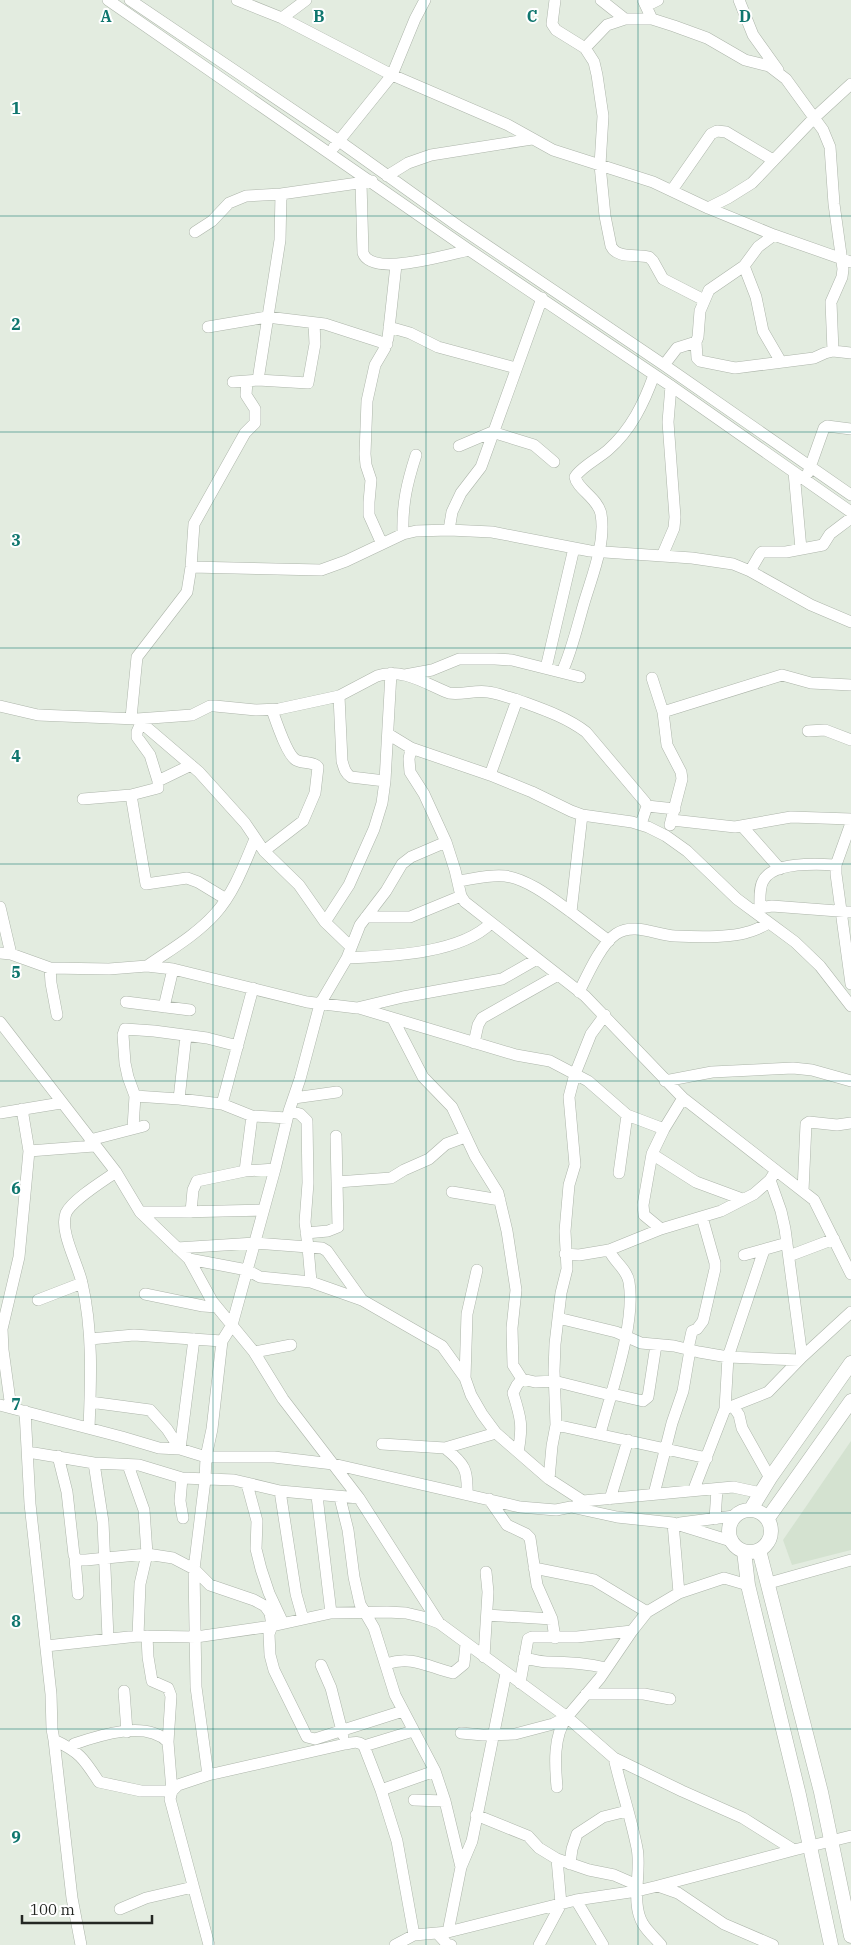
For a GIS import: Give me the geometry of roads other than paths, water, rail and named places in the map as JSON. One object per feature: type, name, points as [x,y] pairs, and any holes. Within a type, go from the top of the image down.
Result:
[{"type":"main road","points":[[751,1510],[770,1478],[851,1362]]},
{"type":"main road","points":[[768,1518],[851,1401]]},
{"type":"main road","points":[[751,1510],[761,1512],[768,1518],[771,1536],[767,1544],[759,1550],[752,1552],[744,1551],[736,1547],[731,1541],[728,1532],[730,1524],[734,1516],[740,1512],[751,1510]]},
{"type":"main road","points":[[759,1550],[821,1792],[851,1936]]},
{"type":"main road","points":[[744,1551],[748,1584],[810,1845],[830,1945]]},
{"type":"street","points":[[108,0],[330,153],[366,182],[542,298],[851,512]]},
{"type":"street","points":[[130,0],[339,141],[851,495]]},
{"type":"street","points":[[237,0],[282,18],[392,75],[508,125],[565,155],[672,190],[708,208],[774,235],[847,260]]},
{"type":"street","points":[[282,18],[306,0]]},
{"type":"street","points":[[330,153],[392,75],[425,0]]},
{"type":"street","points":[[555,0],[552,24],[556,30],[585,48],[594,62],[603,116],[600,165],[605,216],[613,252],[653,260],[663,279],[704,300]]},
{"type":"street","points":[[601,0],[625,19]]},
{"type":"street","points":[[652,19],[644,3],[658,0]]},
{"type":"street","points":[[738,0],[753,35],[779,72],[792,85],[823,130],[831,154],[834,204],[847,260],[831,302],[833,351]]},
{"type":"street","points":[[585,48],[607,25],[625,19],[652,19],[707,38],[745,60],[763,64],[779,72]]},
{"type":"street","points":[[708,208],[746,187],[814,118],[851,84]]},
{"type":"street","points":[[672,190],[711,134],[718,131],[726,132],[773,160]]},
{"type":"street","points":[[387,176],[408,163],[431,155],[532,139]]},
{"type":"street","points":[[195,232],[212,221],[229,203],[238,199],[255,195],[281,194],[366,182]]},
{"type":"street","points":[[366,182],[364,258],[370,261],[396,264],[419,262],[469,250]]},
{"type":"street","points":[[83,799],[131,795],[157,790],[159,786],[148,750],[137,737],[137,657],[187,592],[194,524],[245,433],[255,423],[256,410],[246,395],[252,380],[267,317],[280,240],[281,194]]},
{"type":"street","points":[[774,235],[758,247],[744,266],[709,290],[700,311],[696,342],[697,358],[700,361],[728,368],[814,358],[833,351],[851,353]]},
{"type":"street","points":[[382,544],[369,515],[368,502],[372,480],[366,465],[365,454],[367,401],[375,365],[387,344],[396,264]]},
{"type":"street","points":[[744,266],[756,297],[762,328],[781,362]]},
{"type":"street","points":[[449,530],[455,505],[461,493],[481,467],[492,432],[542,298]]},
{"type":"street","points":[[208,327],[267,317],[336,327],[387,344]]},
{"type":"street","points":[[233,382],[252,380],[304,384],[310,382],[315,344],[314,323]]},
{"type":"street","points":[[389,327],[410,333],[438,347],[516,368]]},
{"type":"street","points":[[664,365],[677,348],[696,342]]},
{"type":"street","points":[[562,672],[576,638],[598,552],[601,531],[601,514],[598,507],[576,480],[576,477],[578,472],[593,463],[620,439],[639,411],[654,375]]},
{"type":"street","points":[[662,556],[674,528],[675,516],[668,422],[671,386]]},
{"type":"street","points":[[806,480],[826,426],[851,429]]},
{"type":"street","points":[[459,446],[492,432],[534,444],[554,462]]},
{"type":"street","points":[[402,534],[402,511],[416,455]]},
{"type":"street","points":[[794,472],[801,549]]},
{"type":"street","points":[[750,571],[762,552],[801,549],[825,544],[830,534],[851,518]]},
{"type":"street","points":[[191,567],[321,570],[402,534],[416,531],[449,530],[492,532],[598,552],[717,560],[733,564],[750,571],[812,605],[851,622]]},
{"type":"street","points":[[546,668],[574,548]]},
{"type":"street","points":[[405,675],[432,670],[454,661],[465,659],[512,660],[580,677]]},
{"type":"street","points":[[0,706],[38,715],[137,720],[192,715],[210,706],[272,710],[339,696],[377,676],[392,673],[405,675],[449,693],[488,692],[517,700],[567,720],[586,732],[647,806],[726,827],[791,817],[851,819]]},
{"type":"street","points":[[325,922],[350,885],[371,837],[382,803],[392,673]]},
{"type":"street","points":[[662,712],[782,675],[802,682],[851,685]]},
{"type":"street","points":[[652,678],[662,712],[667,745],[682,779],[674,814],[666,836]]},
{"type":"street","points":[[339,696],[344,769],[352,777],[385,781]]},
{"type":"street","points":[[490,775],[517,700]]},
{"type":"street","points":[[264,851],[303,821],[315,793],[318,767],[314,764],[299,762],[291,757],[272,710]]},
{"type":"street","points":[[137,720],[191,765],[245,823],[264,851],[300,885],[325,922],[349,952],[394,954],[452,946],[481,932],[491,923]]},
{"type":"street","points":[[808,731],[824,730],[851,740]]},
{"type":"street","points":[[388,734],[411,748],[490,775],[537,794],[564,808],[582,814],[641,824],[666,836],[687,851],[737,899],[756,909],[770,923],[809,954],[851,1006]]},
{"type":"street","points":[[411,748],[409,759],[410,772],[424,794],[446,842],[461,896],[465,902],[558,975],[605,1015],[664,1081],[773,1176],[802,1191],[814,1200],[851,1274]]},
{"type":"street","points":[[158,782],[191,765]]},
{"type":"street","points":[[131,795],[146,884],[187,878],[198,882],[226,899]]},
{"type":"street","points":[[641,824],[647,806]]},
{"type":"street","points":[[571,912],[582,814]]},
{"type":"street","points":[[851,823],[836,864],[836,874],[846,912],[851,984]]},
{"type":"street","points":[[742,826],[780,869]]},
{"type":"street","points":[[147,966],[200,927],[214,914],[238,879],[255,839]]},
{"type":"street","points":[[208,1775],[196,1687],[194,1569],[206,1457],[212,1429],[222,1340],[232,1325],[275,1169],[288,1114],[320,1004],[349,952],[355,935],[406,860],[446,842]]},
{"type":"street","points":[[756,909],[761,882],[765,876],[780,869],[805,865],[836,864]]},
{"type":"street","points":[[458,881],[497,876],[509,877],[544,892],[609,941]]},
{"type":"street","points":[[366,917],[410,917],[461,896]]},
{"type":"street","points":[[756,909],[772,906],[846,912]]},
{"type":"street","points":[[0,907],[6,953],[50,968],[109,969],[147,966],[173,968],[320,1004],[357,1008],[516,1055],[550,1061],[588,1081],[627,1115],[664,1129]]},
{"type":"street","points":[[579,992],[609,941],[617,933],[629,928],[672,936],[731,934],[748,932],[770,923]]},
{"type":"street","points":[[357,1008],[403,997],[502,979],[537,959]]},
{"type":"street","points":[[50,968],[50,983],[57,1015]]},
{"type":"street","points":[[164,1007],[173,968]]},
{"type":"street","points":[[474,1043],[478,1025],[482,1018],[558,975]]},
{"type":"street","points":[[222,1104],[253,988]]},
{"type":"street","points":[[126,1002],[190,1010]]},
{"type":"street","points":[[549,1479],[556,1425],[554,1355],[561,1293],[567,1268],[565,1254],[568,1195],[574,1166],[569,1097],[575,1074],[590,1034],[605,1015]]},
{"type":"street","points":[[393,1019],[423,1076],[452,1107],[465,1137],[486,1174],[495,1185],[500,1200],[516,1290],[512,1328],[513,1365],[522,1380]]},
{"type":"street","points":[[0,1022],[116,1172],[140,1212],[189,1259],[217,1308],[254,1352],[283,1399],[359,1498],[439,1623],[567,1717],[614,1758],[743,1818],[794,1850]]},
{"type":"street","points":[[29,1151],[92,1143],[139,1127],[135,1096],[125,1063],[123,1035],[125,1029],[207,1038],[238,1046]]},
{"type":"street","points":[[179,1099],[186,1036]]},
{"type":"street","points":[[664,1081],[712,1072],[793,1068],[812,1070],[851,1081]]},
{"type":"street","points":[[294,1098],[337,1092]]},
{"type":"street","points":[[135,1096],[222,1104],[252,1116],[300,1114],[307,1121],[308,1183],[306,1233],[311,1282]]},
{"type":"street","points":[[661,1229],[647,1219],[643,1211],[652,1154],[664,1129],[683,1098]]},
{"type":"street","points":[[0,1113],[61,1103]]},
{"type":"street","points":[[22,1109],[29,1151],[19,1257],[2,1329],[5,1407],[158,1448],[180,1449],[206,1457],[274,1457],[333,1464],[535,1509],[556,1510],[571,1507],[583,1501],[694,1489],[733,1487],[762,1493]]},
{"type":"street","points":[[619,1173],[627,1115]]},
{"type":"street","points":[[245,1171],[252,1116]]},
{"type":"street","points":[[802,1191],[806,1124],[809,1122],[844,1125],[851,1123]]},
{"type":"street","points":[[306,1233],[328,1231],[338,1227],[336,1136]]},
{"type":"street","points":[[337,1182],[391,1178],[404,1170],[428,1160],[446,1144],[465,1137]]},
{"type":"street","points":[[652,1154],[696,1182],[742,1199]]},
{"type":"street","points":[[191,1212],[193,1190],[197,1181],[245,1171],[275,1169]]},
{"type":"street","points":[[89,1428],[90,1339],[82,1283],[65,1231],[65,1216],[69,1207],[116,1172]]},
{"type":"street","points":[[565,1254],[579,1256],[609,1250],[661,1229],[721,1211],[754,1194],[773,1176]]},
{"type":"street","points":[[773,1176],[782,1211],[787,1243],[801,1358]]},
{"type":"street","points":[[452,1192],[500,1200]]},
{"type":"street","points":[[140,1212],[263,1210]]},
{"type":"street","points":[[654,1494],[683,1391],[692,1331],[697,1329],[703,1321],[715,1269],[715,1262],[702,1217]]},
{"type":"street","points":[[789,1256],[834,1239]]},
{"type":"street","points":[[177,1248],[255,1243],[322,1248],[327,1251],[362,1300]]},
{"type":"street","points":[[744,1255],[787,1243]]},
{"type":"street","points":[[600,1434],[626,1337],[629,1302],[629,1282],[626,1273],[612,1258],[609,1250]]},
{"type":"street","points":[[694,1489],[729,1408],[728,1357],[764,1250]]},
{"type":"street","points":[[189,1259],[248,1270],[260,1277],[311,1282],[362,1300],[442,1346],[465,1378],[471,1395],[496,1433],[549,1479],[583,1501]]},
{"type":"street","points":[[465,1378],[467,1314],[478,1270]]},
{"type":"street","points":[[38,1300],[82,1283]]},
{"type":"street","points":[[145,1294],[217,1308]]},
{"type":"street","points":[[729,1408],[768,1392],[801,1358],[851,1312]]},
{"type":"street","points":[[558,1318],[616,1332],[642,1343],[674,1346],[728,1357],[801,1358]]},
{"type":"street","points":[[90,1339],[134,1335],[222,1340]]},
{"type":"street","points":[[180,1449],[194,1339]]},
{"type":"street","points":[[254,1352],[291,1345]]},
{"type":"street","points":[[518,1452],[522,1422],[513,1393],[517,1384],[522,1380],[535,1382],[554,1381],[643,1401],[648,1397],[656,1345]]},
{"type":"street","points":[[90,1402],[150,1410],[167,1429],[180,1449]]},
{"type":"street","points":[[729,1408],[739,1415],[742,1428],[770,1478]]},
{"type":"street","points":[[25,1412],[30,1504],[46,1646],[54,1740],[72,1898],[81,1945]]},
{"type":"street","points":[[556,1425],[706,1458]]},
{"type":"street","points":[[382,1444],[446,1448],[496,1433]]},
{"type":"street","points":[[610,1498],[628,1440]]},
{"type":"street","points":[[446,1448],[465,1467],[468,1494]]},
{"type":"street","points":[[28,1452],[94,1463],[139,1465],[182,1478],[234,1480],[280,1491],[317,1496],[359,1498]]},
{"type":"street","points":[[58,1456],[67,1492],[78,1594]]},
{"type":"street","points":[[94,1463],[103,1522],[108,1638]]},
{"type":"street","points":[[128,1465],[144,1510],[146,1554],[140,1584],[142,1636],[152,1681],[168,1688],[171,1696],[168,1742],[172,1791],[170,1800],[209,1945]]},
{"type":"street","points":[[182,1478],[180,1501],[183,1518]]},
{"type":"street","points":[[247,1484],[257,1521],[256,1549],[261,1569],[269,1593],[284,1623]]},
{"type":"street","points":[[715,1519],[717,1489]]},
{"type":"street","points":[[280,1491],[296,1594],[303,1619]]},
{"type":"street","points":[[317,1496],[331,1613]]},
{"type":"street","points":[[340,1498],[348,1530],[358,1595],[364,1611],[374,1628],[395,1695],[435,1771],[445,1801],[461,1867]]},
{"type":"street","points":[[489,1499],[507,1524],[529,1536],[537,1585],[552,1618],[556,1638]]},
{"type":"street","points":[[571,1507],[618,1518],[673,1523],[734,1516]]},
{"type":"street","points":[[673,1523],[731,1541]]},
{"type":"street","points":[[673,1523],[679,1594]]},
{"type":"street","points":[[75,1558],[79,1561],[146,1554],[173,1558],[194,1569],[210,1585],[254,1600],[265,1606],[270,1613],[272,1626],[270,1655],[274,1670],[306,1737],[315,1739],[403,1711]]},
{"type":"street","points":[[769,1583],[850,1563]]},
{"type":"street","points":[[534,1568],[594,1580],[648,1612]]},
{"type":"street","points":[[484,1657],[487,1615],[486,1572]]},
{"type":"street","points":[[556,1787],[555,1764],[560,1726],[648,1612],[679,1594],[724,1578],[748,1584]]},
{"type":"street","points":[[46,1646],[108,1638],[142,1636],[196,1637],[272,1626],[331,1613],[364,1611],[406,1613],[439,1623]]},
{"type":"street","points":[[487,1615],[552,1618]]},
{"type":"street","points":[[520,1684],[528,1639],[532,1637],[556,1638],[632,1631]]},
{"type":"street","points":[[386,1664],[397,1660],[407,1660],[453,1673],[464,1664],[466,1644]]},
{"type":"street","points":[[524,1658],[545,1662],[557,1661],[591,1664],[606,1668]]},
{"type":"street","points":[[321,1665],[332,1688],[345,1744]]},
{"type":"street","points":[[446,1940],[461,1867],[472,1841],[506,1673]]},
{"type":"street","points":[[124,1691],[126,1732]]},
{"type":"street","points":[[586,1694],[644,1694],[670,1699]]},
{"type":"street","points":[[462,1733],[515,1734],[552,1724],[567,1717]]},
{"type":"street","points":[[73,1748],[74,1744],[96,1737],[145,1730],[156,1733],[168,1742]]},
{"type":"street","points":[[364,1746],[414,1731]]},
{"type":"street","points":[[54,1740],[73,1748],[99,1782],[141,1790],[172,1791],[178,1785],[208,1775],[345,1744],[356,1742],[364,1746],[381,1790],[397,1841],[414,1936]]},
{"type":"street","points":[[614,1758],[638,1849],[637,1888],[640,1918],[644,1926],[661,1945]]},
{"type":"street","points":[[381,1790],[435,1771]]},
{"type":"street","points":[[414,1800],[445,1801]]},
{"type":"street","points":[[570,1864],[577,1834],[603,1816],[627,1811]]},
{"type":"street","points":[[476,1815],[528,1836],[539,1848],[556,1859],[589,1870],[614,1875],[637,1888]]},
{"type":"street","points":[[395,1945],[414,1936],[446,1940],[576,1900],[637,1888],[658,1886],[810,1845],[851,1836]]},
{"type":"street","points":[[539,1945],[561,1904],[556,1859]]},
{"type":"street","points":[[658,1886],[678,1893],[724,1924],[773,1945]]},
{"type":"street","points":[[120,1909],[146,1898],[193,1887]]},
{"type":"street","points":[[576,1900],[603,1945]]}]
